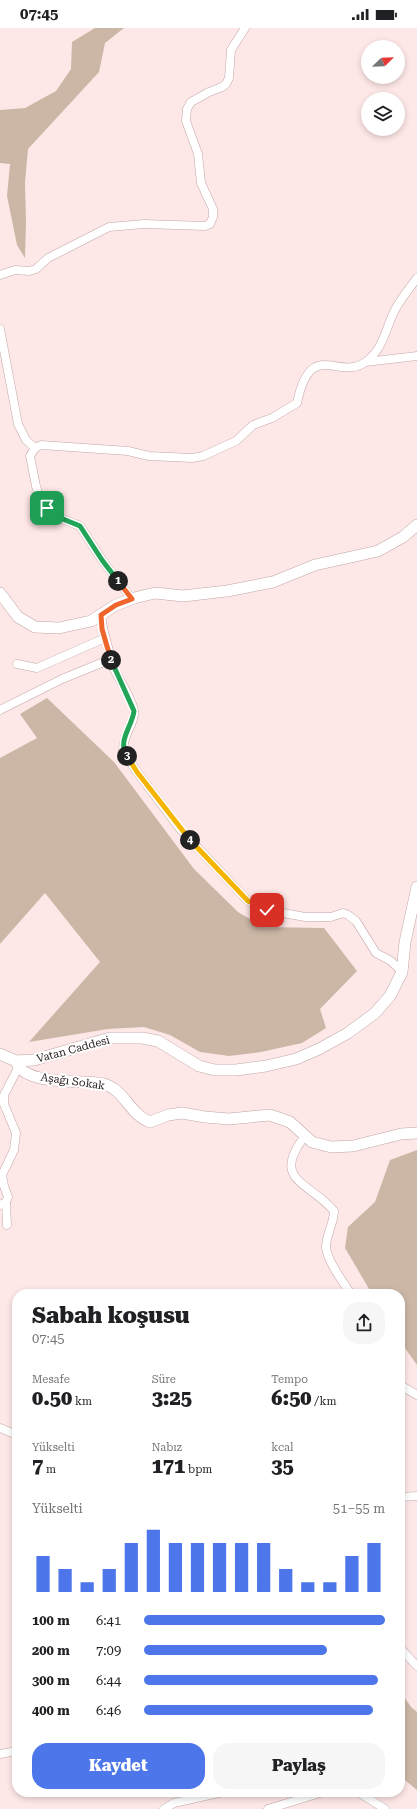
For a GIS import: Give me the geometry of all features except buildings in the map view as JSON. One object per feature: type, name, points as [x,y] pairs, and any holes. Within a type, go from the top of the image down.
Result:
[{"type":"street","points":[[0,275],[15,270],[29,271],[36,269],[48,258],[109,227],[144,224],[205,226],[210,224],[213,217],[213,209],[201,183],[198,154],[186,121],[187,109],[191,102],[209,92],[222,88],[226,84],[229,78],[231,50],[245,28]]},
{"type":"street","points":[[366,362],[379,347],[396,308],[417,278]]},
{"type":"street","points":[[0,329],[18,424],[26,440],[36,448]]},
{"type":"street","points":[[132,599],[102,560],[80,526],[58,517],[47,508],[40,499],[30,463],[30,456],[36,448],[42,445],[128,451],[149,456],[168,458],[192,458],[203,456],[236,441],[253,425],[291,408],[297,403],[304,378],[308,372],[316,366],[330,365],[350,367],[366,362],[417,356]]},
{"type":"street","points":[[0,593],[2,598],[18,617],[35,628],[59,628],[91,621],[116,605],[155,593],[183,596],[228,591],[273,582],[315,564],[378,551],[403,536],[417,525]]},
{"type":"street","points":[[101,615],[111,659],[134,711],[133,719],[126,733],[123,750],[137,772],[181,830],[218,871],[248,901],[267,910],[304,917],[331,917],[343,913],[348,915],[356,921],[376,953],[391,961],[402,972]]},
{"type":"street","points":[[17,664],[38,668],[105,638]]},
{"type":"street","points":[[0,710],[62,679],[111,659]]},
{"type":"street","name":"Vatan Caddesi","points":[[17,1065],[110,1038],[128,1037],[158,1041],[199,1066],[215,1070],[236,1070],[266,1066],[296,1059],[319,1050],[348,1033],[375,1013],[390,996],[402,972],[405,942],[417,887]]},
{"type":"street","points":[[0,1054],[17,1065],[4,1095],[4,1104],[16,1133],[14,1150],[2,1175],[8,1197],[3,1203],[8,1225]]},
{"type":"street","name":"Aşağı Sokak","points":[[17,1065],[26,1073],[55,1081],[103,1084],[117,1090],[141,1118],[150,1122],[168,1115],[182,1113],[229,1119],[270,1115],[290,1122],[312,1142],[331,1147],[353,1146],[401,1134],[417,1133]]},
{"type":"street","points":[[305,1136],[294,1150],[291,1166],[298,1182],[329,1205],[334,1211],[326,1247],[328,1255],[348,1289]]},
{"type":"street","points":[[405,1388],[417,1394]]},
{"type":"street","points":[[0,1428],[12,1433]]},
{"type":"street","points":[[405,1497],[417,1496]]},
{"type":"street","points":[[405,1653],[417,1666]]},
{"type":"street","points":[[0,1754],[12,1752]]},
{"type":"street","points":[[164,1809],[174,1803],[201,1797]]},
{"type":"street","points":[[268,1809],[307,1797]]},
{"type":"street","points":[[366,1797],[385,1809]]},
{"type":"shaded area","points":[[95,28],[124,28],[105,43],[99,72],[28,149],[25,182],[25,258],[17,245],[7,196],[10,164],[0,163],[0,110],[25,108],[56,91],[71,69],[72,42]]},
{"type":"shaded area","points":[[47,698],[114,762],[194,869],[238,912],[264,927],[324,928],[357,971],[320,1009],[326,1028],[302,1043],[261,1052],[229,1056],[200,1052],[170,1035],[144,1027],[108,1029],[29,1042],[100,962],[45,893],[0,944],[0,758],[37,738],[20,714]]},
{"type":"shaded area","points":[[417,1150],[417,1365],[405,1348],[405,1289],[369,1289],[345,1248],[348,1227],[375,1202],[390,1160]]},
{"type":"shaded area","points":[[405,1698],[411,1707],[417,1712],[417,1790],[405,1780]]},
{"type":"route","points":[[47,508],[58,517],[80,526],[102,560],[132,599],[116,605],[101,615],[102,629],[109,648],[111,664],[128,695],[134,711],[133,719],[126,733],[123,750],[137,772],[181,830],[218,871],[248,901],[267,910]]}]
